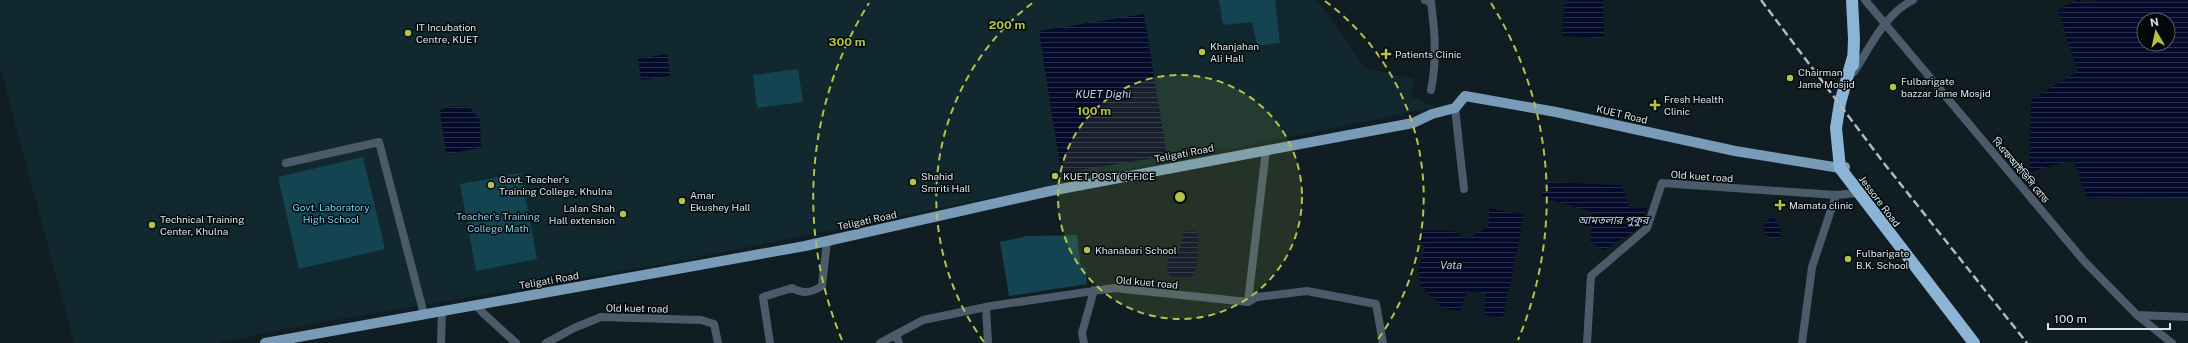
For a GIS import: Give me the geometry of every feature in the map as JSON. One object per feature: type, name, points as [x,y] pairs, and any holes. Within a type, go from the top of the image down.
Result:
[{"type":"highway","points":[[1844,171],[1836,128],[1840,103],[1849,78],[1853,57],[1852,0]]},
{"type":"highway","name":"Jessore Road","points":[[1844,171],[1858,193],[1974,343]]},
{"type":"main road","name":"KUET Road","points":[[1456,108],[1465,96],[1556,112],[1735,151],[1844,171]]},
{"type":"main road","name":"Teligati Road","points":[[265,343],[827,241],[1050,191],[1414,123],[1432,114],[1456,108]]},
{"type":"street","points":[[1425,0],[1431,2],[1435,35],[1436,55],[1431,90]]},
{"type":"street","name":"বিএফআইডিসি রোড","points":[[1865,0],[2084,261],[2137,315],[2172,343]]},
{"type":"street","points":[[1849,78],[1885,23],[1901,6],[1913,0]]},
{"type":"street","points":[[1456,108],[1464,173],[1464,189]]},
{"type":"street","points":[[286,163],[379,142],[424,314]]},
{"type":"street","points":[[1248,302],[1266,150]]},
{"type":"street","name":"Old kuet road","points":[[1586,343],[1591,276],[1647,228],[1662,183],[1836,195],[1858,193]]},
{"type":"street","points":[[1802,343],[1812,267],[1836,195]]},
{"type":"street","points":[[770,343],[763,298],[792,288],[800,292],[813,291],[822,286],[827,241]]},
{"type":"street","name":"Old kuet road","points":[[880,343],[897,339],[923,320],[986,307],[1114,288],[1248,302],[1257,297],[1308,291],[1376,304],[1383,343]]},
{"type":"street","points":[[1084,343],[1082,333],[1094,290]]},
{"type":"street","points":[[476,305],[516,343]]},
{"type":"street","points":[[986,307],[988,343]]},
{"type":"street","points":[[441,343],[442,311]]},
{"type":"street","points":[[2137,315],[2188,317]]},
{"type":"street","name":"Old kuet road","points":[[546,343],[574,328],[601,318],[630,318],[701,320],[714,324],[718,343]]},
{"type":"shaded area","points":[[0,0],[1317,0],[1365,68],[1414,79],[1411,96],[1436,107],[685,260],[284,329],[218,343],[74,343],[0,67]]},
{"type":"green space","points":[[1219,0],[1275,0],[1280,43],[1257,46],[1252,22],[1223,25]]},
{"type":"green space","points":[[798,69],[803,102],[757,108],[753,75]]},
{"type":"green space","name":"Govt. Laboratory High School","points":[[363,157],[385,249],[299,269],[278,177]]},
{"type":"green space","name":"Teacher's Training College Math","points":[[521,173],[537,259],[476,271],[460,184]]},
{"type":"green space","points":[[1077,235],[1081,268],[1085,267],[1087,284],[1009,296],[1000,242],[1027,236]]},
{"type":"water","points":[[1570,0],[1603,0],[1604,38],[1562,36],[1564,6]]},
{"type":"water","points":[[2077,0],[2094,3],[2097,0],[2188,0],[2188,198],[2087,199],[2074,160],[2029,172],[2031,100],[2078,71],[2058,10]]},
{"type":"water","name":"KUET Dighi","points":[[1144,14],[1167,156],[1061,173],[1039,31]]},
{"type":"water","points":[[667,54],[670,76],[641,80],[638,59]]},
{"type":"water","points":[[451,106],[469,107],[480,120],[481,148],[446,154],[440,110]]},
{"type":"water","name":"আমতলার পুকুর","points":[[1546,182],[1621,185],[1630,208],[1647,208],[1638,229],[1604,250],[1590,242],[1593,212],[1541,197]]},
{"type":"water","name":"Vata","points":[[1489,208],[1524,215],[1503,318],[1484,315],[1486,293],[1467,291],[1460,311],[1444,309],[1421,286],[1418,272],[1425,246],[1418,242],[1424,230],[1453,231],[1467,239],[1489,226]]},
{"type":"water","points":[[1770,218],[1775,218],[1781,230],[1780,239],[1771,238],[1765,233],[1764,224]]},
{"type":"water","points":[[1187,231],[1195,231],[1198,235],[1197,268],[1192,276],[1171,276],[1167,272],[1169,255],[1179,252],[1183,235]]},
{"type":"railway","points":[[1761,0],[1883,162],[2027,343]]},
{"type":"place","name":"IT Incubation Centre, KUET","points":[[408,33]]},
{"type":"place","name":"Khanjahan Ali Hall","points":[[1202,52]]},
{"type":"place","name":"Patients Clinic","points":[[1386,54]]},
{"type":"place","name":"Chairman Jame Mosjid","points":[[1790,78]]},
{"type":"place","name":"Fulbarigate bazzar Jame Mosjid","points":[[1893,87]]},
{"type":"place","name":"Fresh Health Clinic","points":[[1655,105]]},
{"type":"place","name":"KUET POST OFFICE","points":[[1055,176]]},
{"type":"place","name":"Shahid Smriti Hall","points":[[913,182]]},
{"type":"place","name":"Govt. Teacher's Training College, Khulna","points":[[491,185]]},
{"type":"place","name":"Amar Ekushey Hall","points":[[682,201]]},
{"type":"place","name":"Mamata clinic","points":[[1780,205]]},
{"type":"place","name":"Lalan Shah Hall extension","points":[[623,214]]},
{"type":"place","name":"Technical Training Center, Khulna","points":[[152,225]]},
{"type":"place","name":"Khanabari School","points":[[1087,250]]},
{"type":"place","name":"Fulbarigate B.K. School","points":[[1848,259]]}]
